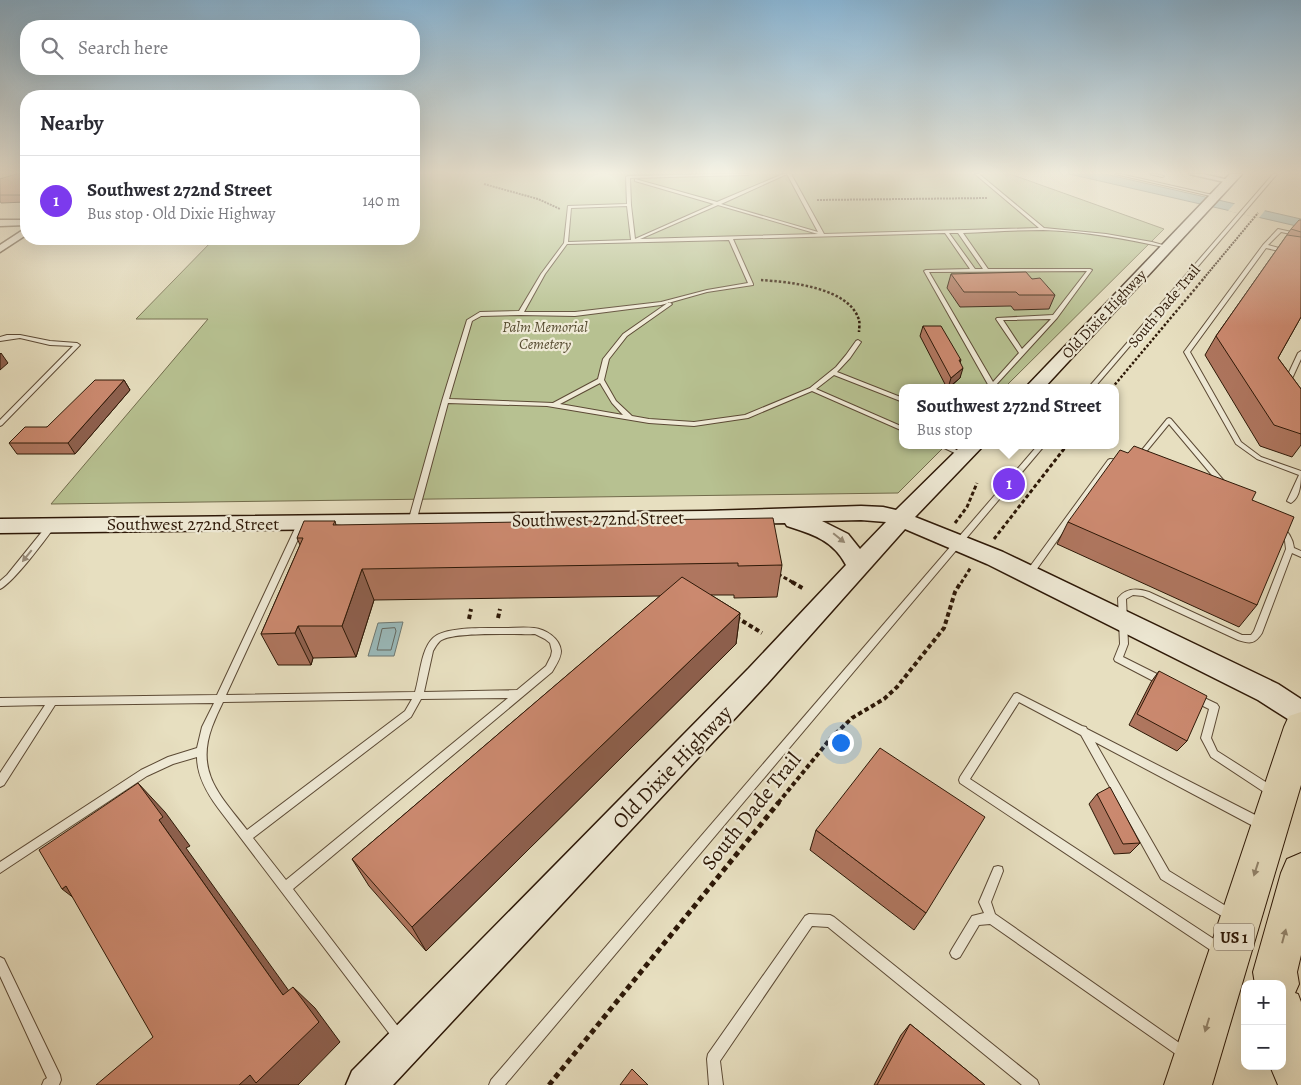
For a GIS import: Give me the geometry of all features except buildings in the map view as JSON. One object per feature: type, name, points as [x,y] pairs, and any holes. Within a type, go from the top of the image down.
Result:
[{"type":"highway","name":"US 1","points":[[1192,1073],[1301,727]]},
{"type":"highway","points":[[1276,980],[1275,972],[1301,873]]},
{"type":"highway","points":[[1286,1025],[1295,1064]]},
{"type":"street","name":"Old Dixie Highway","points":[[1038,384],[1189,225]]},
{"type":"street","points":[[0,249],[20,235]]},
{"type":"street","name":"Old Dixie Highway","points":[[366,1085],[758,676],[901,519],[968,450]]},
{"type":"street","name":"Southwest 272nd Street","points":[[0,526],[301,524],[883,514],[958,534],[1028,575],[1268,692],[1301,713]]},
{"type":"street","points":[[777,516],[833,534],[846,545],[858,566]]},
{"type":"lane","points":[[521,312],[566,243],[568,225]]},
{"type":"lane","points":[[632,225],[633,242]]},
{"type":"lane","points":[[633,242],[671,225]]},
{"type":"lane","points":[[789,225],[829,236],[1043,230],[1076,231],[1123,237],[1168,247]]},
{"type":"lane","points":[[816,225],[822,235]]},
{"type":"lane","points":[[1037,225],[1043,230]]},
{"type":"lane","points":[[1094,384],[1231,225]]},
{"type":"lane","points":[[1291,501],[1301,474],[1259,458],[1238,443],[1188,352],[1265,246],[1280,230],[1301,235]]},
{"type":"lane","points":[[946,232],[973,270]]},
{"type":"lane","points":[[960,232],[986,270]]},
{"type":"lane","points":[[566,243],[822,235]]},
{"type":"lane","points":[[412,522],[445,401],[470,320],[480,314],[521,312],[575,314],[660,303],[707,291],[751,284],[731,239]]},
{"type":"lane","points":[[1265,246],[1301,255]]},
{"type":"lane","points":[[991,384],[926,271],[1090,270],[1055,317],[996,384]]},
{"type":"lane","points":[[630,418],[614,402],[601,380],[606,359],[625,335],[651,315],[677,299]]},
{"type":"lane","points":[[1022,353],[999,319],[1055,317]]},
{"type":"lane","points":[[0,339],[13,335],[22,335],[50,343],[78,345],[0,424]]},
{"type":"lane","points":[[445,401],[554,405],[649,421],[694,424],[746,417],[812,389],[834,373],[848,359],[858,342]]},
{"type":"lane","points":[[1284,390],[1300,356]]},
{"type":"lane","points":[[834,373],[899,398]]},
{"type":"lane","points":[[554,405],[601,380]]},
{"type":"lane","points":[[812,389],[899,427]]},
{"type":"lane","points":[[1135,462],[1169,420],[1227,489]]},
{"type":"lane","points":[[496,1085],[958,534],[1038,449]]},
{"type":"lane","points":[[1028,575],[1110,461],[1135,462],[1144,465]]},
{"type":"lane","points":[[1170,685],[1118,659],[1124,644],[1122,598],[1128,593],[1146,594],[1241,638],[1254,639],[1290,549],[1289,540],[1272,522]]},
{"type":"lane","points":[[301,524],[207,727],[201,750],[203,773],[208,786],[246,837],[405,1044]]},
{"type":"lane","points":[[0,586],[10,577],[52,525]]},
{"type":"lane","points":[[1290,549],[1301,554]]},
{"type":"lane","points":[[246,837],[408,714],[419,696],[429,651],[432,644],[438,638],[456,633],[535,632],[545,634],[552,639],[556,645],[557,653],[555,662],[549,669],[286,887]]},
{"type":"lane","points":[[0,702],[518,694]]},
{"type":"lane","points":[[1188,694],[1214,707],[1206,738],[1214,754],[1274,812]]},
{"type":"lane","points":[[1234,938],[964,780],[1017,697],[1083,730],[1274,812]]},
{"type":"lane","points":[[0,782],[52,702]]},
{"type":"lane","points":[[1083,730],[1165,874],[1234,938]]},
{"type":"lane","points":[[0,868],[144,773],[171,760],[201,750]]},
{"type":"lane","points":[[998,871],[985,902],[991,918],[1192,1073]]},
{"type":"lane","points":[[956,953],[976,920],[991,918]]},
{"type":"lane","points":[[716,1085],[713,1059],[809,920],[830,921],[1032,1085]]},
{"type":"lane","points":[[0,963],[55,1080],[49,1085]]},
{"type":"path","name":"South Dade Trail","points":[[1115,384],[1250,225]]},
{"type":"path","points":[[748,278],[798,283],[821,289],[848,304],[860,320],[858,342]]},
{"type":"path","points":[[992,543],[1064,449]]},
{"type":"path","points":[[958,534],[954,522],[967,507],[977,483]]},
{"type":"path","name":"South Dade Trail","points":[[549,1085],[831,738],[852,718],[884,699],[897,687],[944,628],[959,584],[975,561]]},
{"type":"path","points":[[774,572],[804,588]]},
{"type":"path","points":[[468,623],[471,609]]},
{"type":"path","points":[[497,622],[500,609]]},
{"type":"path","points":[[732,615],[762,633]]},
{"type":"green space","name":"Palm Memorial Cemetery","points":[[420,225],[1152,225],[1164,229],[1008,384],[899,384],[899,449],[942,449],[898,493],[51,504],[208,319],[136,319],[208,245],[420,245]]},
{"type":"water","points":[[403,622],[394,656],[368,656],[378,623]]},
{"type":"place","name":"Southwest 272nd Street","points":[[1009,484]]}]
